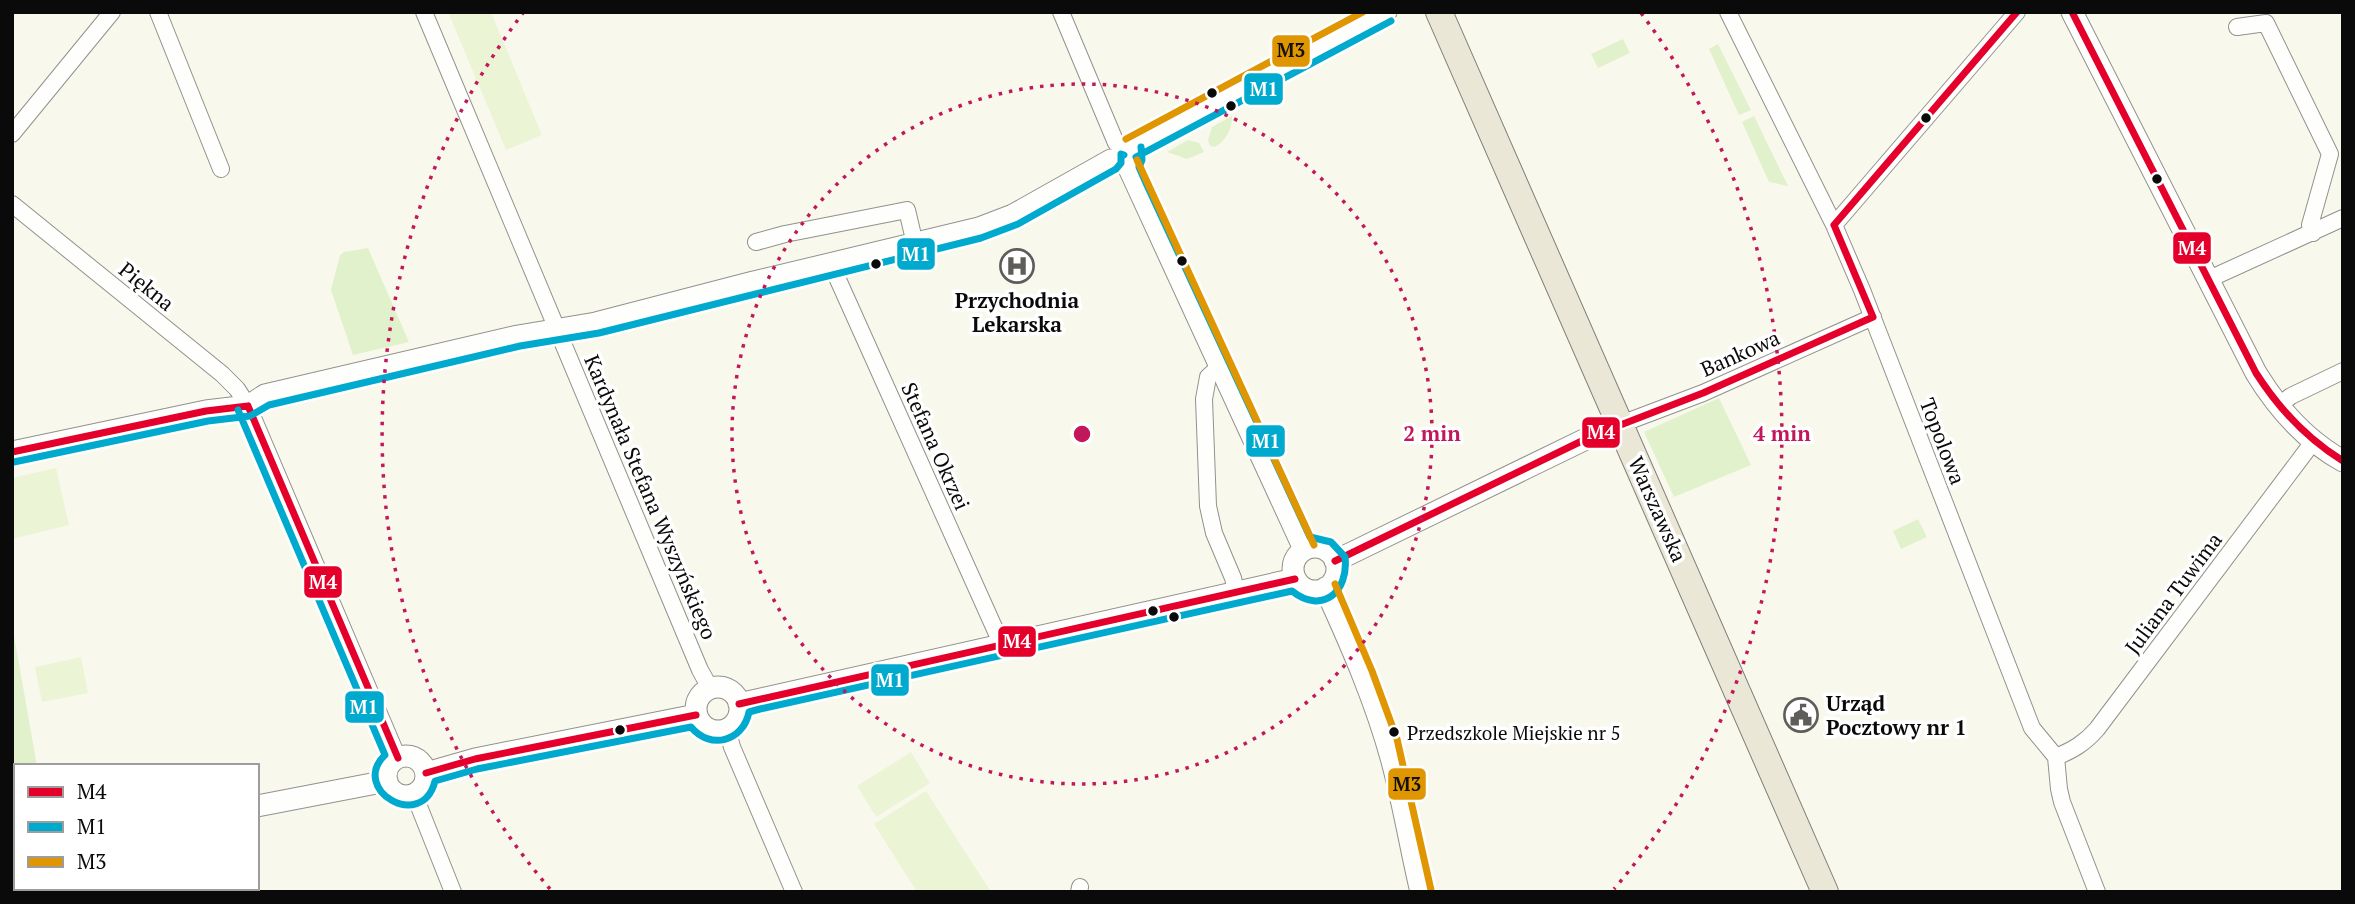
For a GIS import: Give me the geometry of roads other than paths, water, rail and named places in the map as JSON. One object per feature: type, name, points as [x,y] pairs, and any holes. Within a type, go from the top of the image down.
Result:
[{"type":"main road","name":"Warszawska","points":[[1439,12],[1825,892]]},
{"type":"street","points":[[12,134],[112,12]]},
{"type":"street","points":[[158,12],[220,169]]},
{"type":"street","name":"Kardynała Stefana Wyszyńskiego","points":[[424,12],[700,670],[710,688]]},
{"type":"street","points":[[1061,12],[1121,154],[1304,549]]},
{"type":"street","points":[[12,452],[206,411],[248,406],[265,395],[281,391],[479,344],[596,323],[995,223],[1385,12]]},
{"type":"street","name":"Topolowa","points":[[1728,12],[1835,225],[2032,728],[2056,757]]},
{"type":"street","points":[[1835,225],[2017,12]]},
{"type":"street","points":[[2072,12],[2256,373],[2278,406],[2313,442],[2343,460]]},
{"type":"street","points":[[2237,27],[2266,23],[2330,154],[2310,225],[2314,233]]},
{"type":"street","name":"Piękna","points":[[12,204],[237,389],[248,406],[398,758]]},
{"type":"street","points":[[756,242],[907,210],[915,244]]},
{"type":"street","points":[[2207,280],[2343,218]]},
{"type":"street","name":"Stefana Okrzei","points":[[831,264],[1002,645]]},
{"type":"street","name":"Bankowa","points":[[1621,424],[1703,393],[1873,317]]},
{"type":"street","points":[[1219,368],[1208,377],[1204,399],[1207,493],[1212,526],[1236,591]]},
{"type":"street","points":[[2278,406],[2291,396],[2343,371]]},
{"type":"street","points":[[1335,561],[1584,439],[1621,424]]},
{"type":"street","name":"Juliana Tuwima","points":[[2056,757],[2075,749],[2097,729],[2313,442]]},
{"type":"street","points":[[1304,549],[1324,549],[1335,561],[1334,579],[1325,589],[1305,589],[1295,579],[1293,566],[1304,549]]},
{"type":"street","points":[[739,704],[1295,579]]},
{"type":"street","points":[[1325,589],[1346,634],[1385,736],[1394,766],[1420,892]]},
{"type":"street","points":[[717,686],[730,690],[739,704],[737,720],[727,729],[719,731],[705,727],[696,715],[696,701],[700,695],[717,686]]},
{"type":"street","points":[[426,773],[475,759],[696,715]]},
{"type":"street","points":[[727,729],[794,892]]},
{"type":"street","points":[[404,756],[416,758],[426,773],[424,785],[414,794],[401,795],[395,792],[387,780],[389,765],[404,756]]},
{"type":"street","points":[[2056,757],[2059,789],[2097,892]]},
{"type":"street","points":[[259,806],[387,780]]},
{"type":"street","points":[[414,794],[453,892]]},
{"type":"place","name":"Przychodnia Lekarska","points":[[1017,266]]},
{"type":"place","name":"Urząd Pocztowy nr 1","points":[[1801,715]]},
{"type":"place","name":"Przedszkole Miejskie nr 5","points":[[1394,732]]}]
